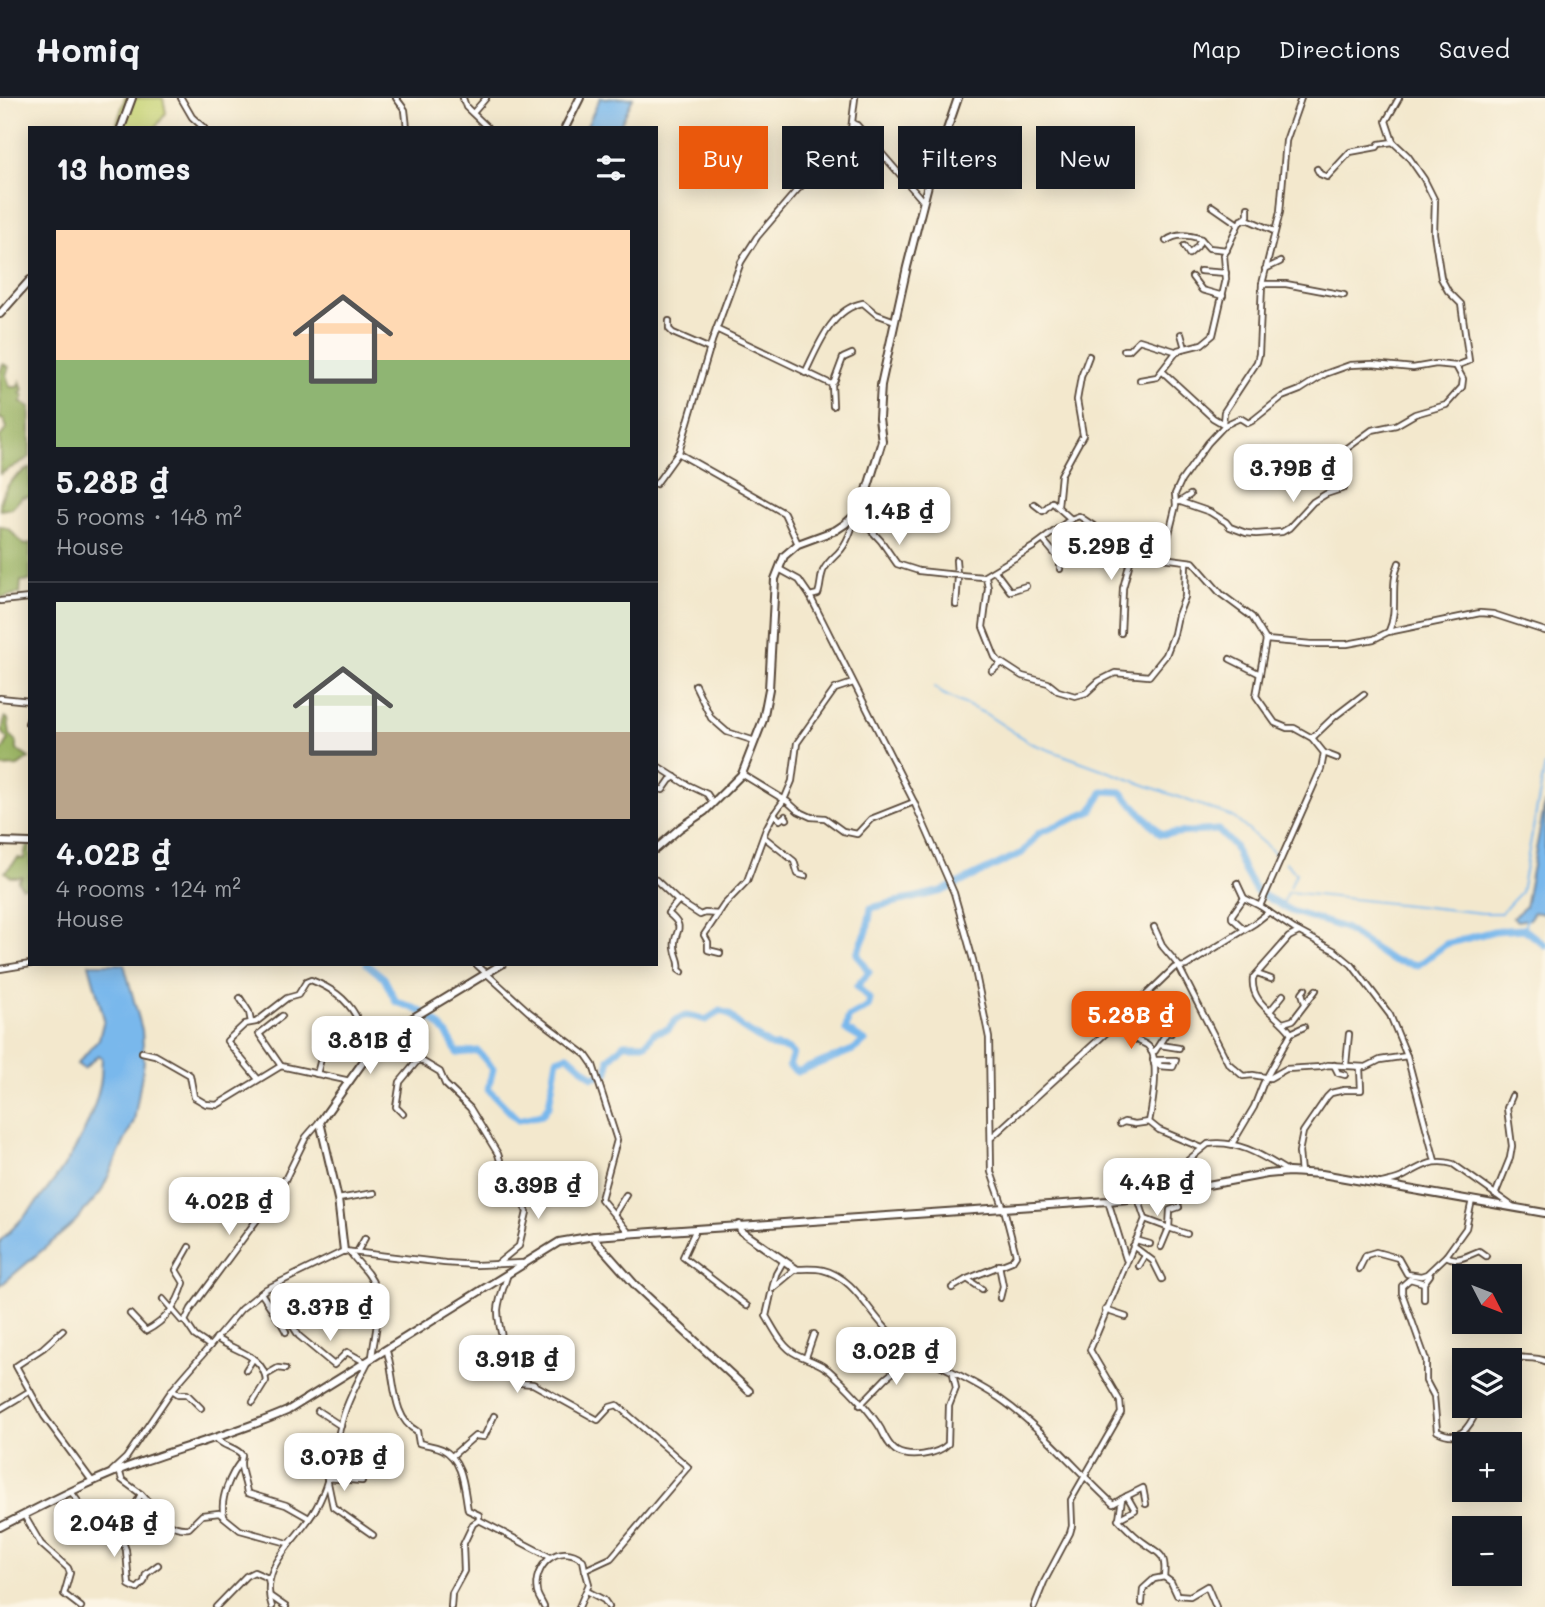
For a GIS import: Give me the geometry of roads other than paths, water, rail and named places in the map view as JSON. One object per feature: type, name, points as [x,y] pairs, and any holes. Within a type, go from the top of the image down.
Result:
[{"type":"street","points":[[122,126],[132,98]]},
{"type":"street","points":[[181,98],[191,117],[200,126]]},
{"type":"street","points":[[396,98],[405,110],[407,126]]},
{"type":"street","points":[[463,98],[466,107],[486,126]]},
{"type":"street","points":[[473,113],[486,98]]},
{"type":"street","points":[[566,126],[580,98]]},
{"type":"street","points":[[658,481],[678,453],[734,277],[757,237],[799,189],[845,146],[852,123],[855,98]]},
{"type":"street","points":[[810,596],[818,594],[823,572],[831,557],[841,551],[867,490],[882,441],[879,418],[881,385],[924,201],[958,98]]},
{"type":"street","points":[[1225,425],[1224,412],[1257,362],[1259,354],[1262,284],[1280,212],[1286,141],[1301,98]]},
{"type":"street","points":[[1163,558],[1178,502],[1175,494],[1184,476],[1225,425],[1240,418],[1252,421],[1282,397],[1300,390],[1325,374],[1350,365],[1413,368],[1436,364],[1456,366],[1469,361],[1461,304],[1448,291],[1441,278],[1434,233],[1436,201],[1408,156],[1393,142],[1386,121],[1399,98]]},
{"type":"street","points":[[852,123],[858,125],[924,201]]},
{"type":"street","points":[[1317,169],[1327,177],[1350,152],[1393,142]]},
{"type":"street","points":[[1212,206],[1239,222],[1249,220],[1274,231]]},
{"type":"street","points":[[1140,380],[1157,377],[1178,352],[1202,344],[1213,335],[1223,296],[1226,273],[1224,255],[1239,222],[1248,216],[1248,208]]},
{"type":"street","points":[[1166,241],[1172,236],[1182,236],[1201,239],[1209,248],[1227,250]]},
{"type":"street","points":[[1184,246],[1189,254],[1201,239]]},
{"type":"street","points":[[1265,269],[1280,262]]},
{"type":"street","points":[[1200,271],[1226,273]]},
{"type":"street","points":[[1192,277],[1202,290],[1223,296]]},
{"type":"street","points":[[0,314],[28,282]]},
{"type":"street","points":[[1262,284],[1280,283],[1344,295]]},
{"type":"street","points":[[805,373],[826,332],[845,311],[863,303],[876,314],[896,321]]},
{"type":"street","points":[[669,321],[668,326],[673,333],[710,349]]},
{"type":"street","points":[[716,329],[832,384]]},
{"type":"street","points":[[1181,334],[1185,348]]},
{"type":"street","points":[[1124,350],[1129,350],[1139,340],[1178,352]]},
{"type":"street","points":[[833,406],[832,384],[843,358],[852,354]]},
{"type":"street","points":[[1058,506],[1061,475],[1083,435],[1077,400],[1081,377],[1089,356]]},
{"type":"street","points":[[1323,472],[1342,452],[1372,430],[1396,425],[1415,414],[1446,405],[1462,387],[1463,379],[1456,366]]},
{"type":"street","points":[[1163,372],[1213,418],[1225,425]]},
{"type":"street","points":[[678,453],[784,513],[798,544]]},
{"type":"street","points":[[1178,502],[1210,512],[1230,527],[1245,533],[1282,532],[1313,502],[1344,488]]},
{"type":"street","points":[[1178,502],[1190,495]]},
{"type":"street","points":[[1044,502],[1044,510]]},
{"type":"street","points":[[1044,510],[1051,502],[1071,519]]},
{"type":"street","points":[[1034,504],[1041,511],[1044,510]]},
{"type":"street","points":[[658,847],[713,803],[742,774],[762,725],[769,689],[774,587],[784,556],[798,544],[836,530],[855,515]]},
{"type":"street","points":[[855,515],[881,541],[897,564],[919,571],[984,577],[1079,516],[1108,541],[1132,555],[1193,562],[1221,594],[1250,615],[1262,631],[1266,640],[1255,696],[1275,723],[1312,737],[1324,753],[1337,758]]},
{"type":"street","points":[[1042,540],[1060,560],[1060,569]]},
{"type":"street","points":[[1121,633],[1123,587],[1132,555]]},
{"type":"street","points":[[956,560],[956,605]]},
{"type":"street","points":[[992,671],[1001,664],[1007,664],[1022,676],[1048,683],[1058,691],[1075,696],[1086,693],[1115,673],[1149,676],[1166,655],[1174,634],[1185,597],[1186,562]]},
{"type":"street","points":[[1388,632],[1394,615],[1395,574],[1399,562]]},
{"type":"street","points":[[778,569],[799,580],[810,596],[914,803],[954,893],[973,960],[989,1038],[991,1172],[1016,1255],[1012,1261],[952,1288]]},
{"type":"street","points":[[995,571],[1010,591],[1026,586]]},
{"type":"street","points":[[984,577],[988,587],[983,627],[995,657],[1001,664]]},
{"type":"street","points":[[0,601],[28,598]]},
{"type":"street","points":[[1266,640],[1338,645],[1480,613],[1493,614],[1545,631]]},
{"type":"street","points":[[1230,659],[1260,674]]},
{"type":"street","points":[[720,954],[708,950],[704,935],[718,914],[747,881],[774,814],[784,800],[794,775],[797,743],[832,692],[853,683]]},
{"type":"street","points":[[695,685],[711,718],[727,732],[755,741]]},
{"type":"street","points":[[1312,737],[1364,694]]},
{"type":"street","points":[[0,698],[28,701]]},
{"type":"street","points":[[1260,906],[1321,769],[1324,753]]},
{"type":"street","points":[[658,766],[707,794],[713,803]]},
{"type":"street","points":[[742,774],[810,817],[825,818],[843,831],[857,834],[871,819],[914,803]]},
{"type":"street","points":[[658,789],[663,790],[675,777]]},
{"type":"street","points":[[774,814],[780,820],[785,816],[787,819]]},
{"type":"street","points":[[764,837],[794,861],[798,874],[805,876]]},
{"type":"street","points":[[0,842],[28,843]]},
{"type":"street","points":[[658,882],[678,901],[700,915],[705,912],[718,914]]},
{"type":"street","points":[[1237,883],[1244,898],[1335,951],[1352,965],[1390,1015],[1407,1056],[1435,1161]]},
{"type":"street","points":[[1244,898],[1232,915],[1244,929]]},
{"type":"street","points":[[678,901],[668,913],[677,920],[679,927],[675,948],[680,962],[679,970],[682,972]]},
{"type":"street","points":[[991,1138],[1118,1023],[1174,968],[1186,966],[1269,912]]},
{"type":"street","points":[[1154,927],[1163,947],[1180,967],[1230,1066],[1243,1076],[1274,1077],[1290,1068],[1321,1068],[1346,1064],[1360,1068],[1380,1060],[1407,1056]]},
{"type":"street","points":[[1291,1033],[1257,1000],[1253,990],[1253,978],[1289,937],[1299,932]]},
{"type":"street","points":[[0,968],[28,964]]},
{"type":"street","points":[[478,966],[523,1006],[586,1055],[597,1072],[617,1140],[601,1199],[630,1234]]},
{"type":"street","points":[[185,1321],[282,1186],[306,1138],[373,1048],[388,1032],[499,966]]},
{"type":"street","points":[[1257,974],[1271,979]]},
{"type":"street","points":[[258,1079],[227,1041],[239,1029],[256,1022],[287,998],[298,995],[309,980],[329,987],[349,1004],[356,1016]]},
{"type":"street","points":[[1305,989],[1302,993],[1305,1003]]},
{"type":"street","points":[[1283,1023],[1293,1020],[1316,990]]},
{"type":"street","points":[[1270,1011],[1283,995]]},
{"type":"street","points":[[240,998],[249,1012],[251,1022]]},
{"type":"street","points":[[281,1066],[259,1034],[282,1016]]},
{"type":"street","points":[[1118,1023],[1131,1037],[1148,1045],[1151,1051],[1153,1111],[1149,1122]]},
{"type":"street","points":[[1232,1144],[1291,1033],[1304,1027]]},
{"type":"street","points":[[1151,1051],[1155,1051],[1167,1032],[1171,1033]]},
{"type":"street","points":[[1346,1064],[1349,1034]]},
{"type":"street","points":[[317,1074],[323,1051],[331,1038]]},
{"type":"street","points":[[383,1038],[440,1072],[448,1088],[470,1108],[498,1154],[508,1186],[521,1200],[527,1212],[519,1246],[497,1264]]},
{"type":"street","points":[[1159,1045],[1179,1048]]},
{"type":"street","points":[[142,1052],[156,1055],[190,1075],[194,1097],[206,1104],[217,1105],[281,1066],[350,1081]]},
{"type":"street","points":[[403,1114],[396,1107],[400,1082],[419,1059]]},
{"type":"street","points":[[1176,1060],[1173,1067],[1159,1066],[1160,1062],[1153,1062],[1176,1060]]},
{"type":"street","points":[[1334,1065],[1338,1073],[1345,1076]]},
{"type":"street","points":[[1301,1173],[1299,1152],[1303,1132],[1331,1093],[1361,1090],[1360,1068]]},
{"type":"street","points":[[1494,1195],[1510,1158],[1512,1146],[1507,1108],[1512,1096]]},
{"type":"street","points":[[1326,1097],[1330,1107]]},
{"type":"street","points":[[269,1583],[278,1559],[322,1496],[352,1392],[369,1359],[378,1310],[377,1295],[368,1273],[347,1251],[320,1122]]},
{"type":"street","points":[[1120,1124],[1149,1122],[1159,1130],[1202,1148]]},
{"type":"street","points":[[1150,1196],[1202,1148],[1216,1143],[1232,1144],[1261,1155],[1289,1172]]},
{"type":"street","points":[[1378,1184],[1402,1177],[1435,1161],[1453,1164],[1515,1209]]},
{"type":"street","points":[[0,1527],[120,1470],[251,1427],[287,1411],[559,1242],[594,1236],[696,1228],[1108,1201],[1289,1172],[1378,1184],[1545,1213]]},
{"type":"street","points":[[338,1199],[374,1193]]},
{"type":"street","points":[[614,1214],[626,1195]]},
{"type":"street","points":[[1034,1607],[1070,1533],[1072,1500],[1121,1413],[1120,1401],[1090,1350],[1145,1219],[1138,1198]]},
{"type":"street","points":[[1359,1269],[1363,1259],[1370,1253],[1398,1258],[1407,1274],[1427,1274],[1446,1256],[1466,1228],[1472,1200]]},
{"type":"street","points":[[1108,1201],[1127,1260]]},
{"type":"street","points":[[1161,1247],[1169,1228],[1170,1210],[1179,1207]]},
{"type":"street","points":[[1145,1219],[1187,1234]]},
{"type":"street","points":[[739,1225],[741,1231],[796,1269],[822,1270],[838,1276],[873,1312],[888,1332],[917,1353],[998,1398],[1024,1417],[1113,1504],[1143,1488],[1146,1504]]},
{"type":"street","points":[[696,1228],[683,1257],[747,1306]]},
{"type":"street","points":[[594,1236],[636,1286],[749,1391]]},
{"type":"street","points":[[357,1252],[365,1238]]},
{"type":"street","points":[[1136,1240],[1150,1244]]},
{"type":"street","points":[[130,1314],[146,1331],[172,1310],[184,1283],[176,1270],[189,1247]]},
{"type":"street","points":[[1133,1247],[1153,1261],[1162,1279]]},
{"type":"street","points":[[106,1476],[126,1458],[172,1390],[209,1346],[241,1309],[261,1293],[347,1251],[445,1264],[523,1263]]},
{"type":"street","points":[[1446,1256],[1456,1259],[1479,1251],[1486,1256]]},
{"type":"street","points":[[1139,1266],[1145,1255]]},
{"type":"street","points":[[784,1260],[776,1274],[766,1316],[786,1346],[796,1354],[818,1362],[834,1375],[895,1450],[911,1454],[945,1448],[949,1441],[949,1406],[956,1388],[953,1373]]},
{"type":"street","points":[[1424,1299],[1424,1283],[1439,1261]]},
{"type":"street","points":[[999,1265],[1003,1286],[1000,1298]]},
{"type":"street","points":[[771,1292],[796,1269]]},
{"type":"street","points":[[509,1272],[500,1301],[499,1325],[512,1366],[521,1383],[533,1384],[598,1420],[610,1407],[617,1405],[688,1467],[611,1558],[585,1570]]},
{"type":"street","points":[[967,1279],[982,1289]]},
{"type":"street","points":[[1424,1283],[1410,1279],[1402,1286],[1402,1293],[1426,1360],[1426,1381],[1434,1396],[1437,1431],[1447,1436],[1458,1436],[1465,1432],[1473,1418]]},
{"type":"street","points":[[771,1292],[777,1295]]},
{"type":"street","points":[[261,1293],[284,1329],[286,1317],[299,1336],[317,1348],[334,1365],[347,1352],[369,1359]]},
{"type":"street","points":[[163,1299],[182,1321],[185,1321],[195,1336],[209,1346]]},
{"type":"street","points":[[1105,1310],[1126,1317]]},
{"type":"street","points":[[63,1330],[43,1348],[16,1365],[52,1429],[93,1482]]},
{"type":"street","points":[[806,1357],[814,1334]]},
{"type":"street","points":[[216,1338],[225,1345],[238,1348],[262,1367],[266,1375],[263,1389],[253,1402]]},
{"type":"street","points":[[386,1349],[394,1391],[406,1423],[417,1431],[420,1443],[443,1450],[452,1456],[460,1467],[468,1510],[478,1515],[479,1520],[550,1557]]},
{"type":"street","points":[[860,1405],[886,1378],[917,1353]]},
{"type":"street","points":[[1522,1358],[1545,1361]]},
{"type":"street","points":[[246,1370],[253,1359]]},
{"type":"street","points":[[266,1375],[278,1368],[285,1369]]},
{"type":"street","points":[[172,1390],[178,1394],[187,1394],[201,1408]]},
{"type":"street","points":[[0,1409],[30,1391]]},
{"type":"street","points":[[317,1411],[341,1426]]},
{"type":"street","points":[[452,1456],[475,1436],[484,1437],[494,1416]]},
{"type":"street","points":[[216,1438],[227,1447],[240,1451],[240,1468],[247,1493],[286,1506],[309,1518]]},
{"type":"street","points":[[225,1517],[222,1500],[241,1461]]},
{"type":"street","points":[[120,1470],[122,1480],[141,1494],[175,1528],[189,1528],[202,1514],[219,1513],[240,1530],[288,1543]]},
{"type":"street","points":[[327,1478],[362,1480]]},
{"type":"street","points":[[327,1478],[333,1507],[373,1535]]},
{"type":"street","points":[[72,1493],[85,1511]]},
{"type":"street","points":[[141,1494],[120,1534],[126,1550],[130,1585],[137,1589],[141,1587],[146,1574],[158,1564]]},
{"type":"street","points":[[1118,1519],[1135,1510],[1125,1497]]},
{"type":"street","points":[[1118,1519],[1125,1497]]},
{"type":"street","points":[[24,1515],[41,1544],[68,1568],[70,1573],[64,1594],[81,1607]]},
{"type":"street","points":[[1118,1519],[1144,1543],[1161,1553],[1166,1564],[1164,1577]]},
{"type":"street","points":[[452,1607],[453,1592],[464,1571],[463,1545],[473,1524],[479,1520]]},
{"type":"street","points":[[544,1607],[537,1594],[537,1583],[550,1557],[560,1552],[573,1554],[583,1560],[589,1584],[579,1607]]},
{"type":"street","points":[[216,1607],[246,1576],[254,1572],[268,1578],[272,1607]]},
{"type":"street","points":[[1142,1603],[1143,1589],[1154,1579],[1164,1577],[1171,1582],[1177,1595],[1190,1596],[1207,1586],[1216,1607]]},
{"type":"street","points":[[587,1591],[604,1600],[609,1607]]},
{"type":"street","points":[[269,1595],[286,1607]]},
{"type":"water","points":[[600,98],[633,98],[620,126],[587,126]]},
{"type":"water","points":[[1545,803],[1545,914],[1534,912],[1529,919],[1517,921],[1513,917],[1525,907]]},
{"type":"water","points":[[90,966],[125,966],[142,1030],[144,1062],[134,1121],[101,1192],[73,1224],[0,1286],[0,1241],[62,1170],[94,1107],[101,1079],[102,1058],[98,1055],[84,1069],[77,1064],[99,1039],[104,1019]]},
{"type":"waterway","points":[[934,687],[986,714],[1030,743],[1233,817],[1278,856]]},
{"type":"waterway","points":[[1288,892],[1501,913],[1521,892],[1545,765]]},
{"type":"waterway","points":[[369,966],[384,978],[396,1002],[416,1009],[440,1026],[457,1053],[478,1051],[493,1069],[488,1089],[518,1120],[542,1115],[549,1105],[557,1059],[568,1055],[593,1077],[608,1072],[609,1059],[624,1044],[646,1044],[654,1033],[668,1029],[685,1016],[706,1020],[720,1011],[729,1014],[741,1027],[771,1046],[787,1049],[793,1054],[789,1066],[797,1072],[853,1050],[865,1041],[846,1030],[848,1018],[868,1007],[870,1000],[857,986],[869,972],[857,954],[867,931],[871,908],[942,891],[1022,853],[1039,833],[1092,811],[1103,791],[1121,792],[1161,834],[1218,830],[1234,846],[1256,891],[1291,911],[1344,928],[1391,960],[1418,965],[1446,944],[1494,931],[1524,929],[1545,945]]},
{"type":"waterway","points":[[1285,862],[1296,873],[1290,887]]},
{"type":"waterway","points":[[1282,905],[1287,894]]},
{"type":"waterway","points":[[1524,929],[1527,917]]}]
